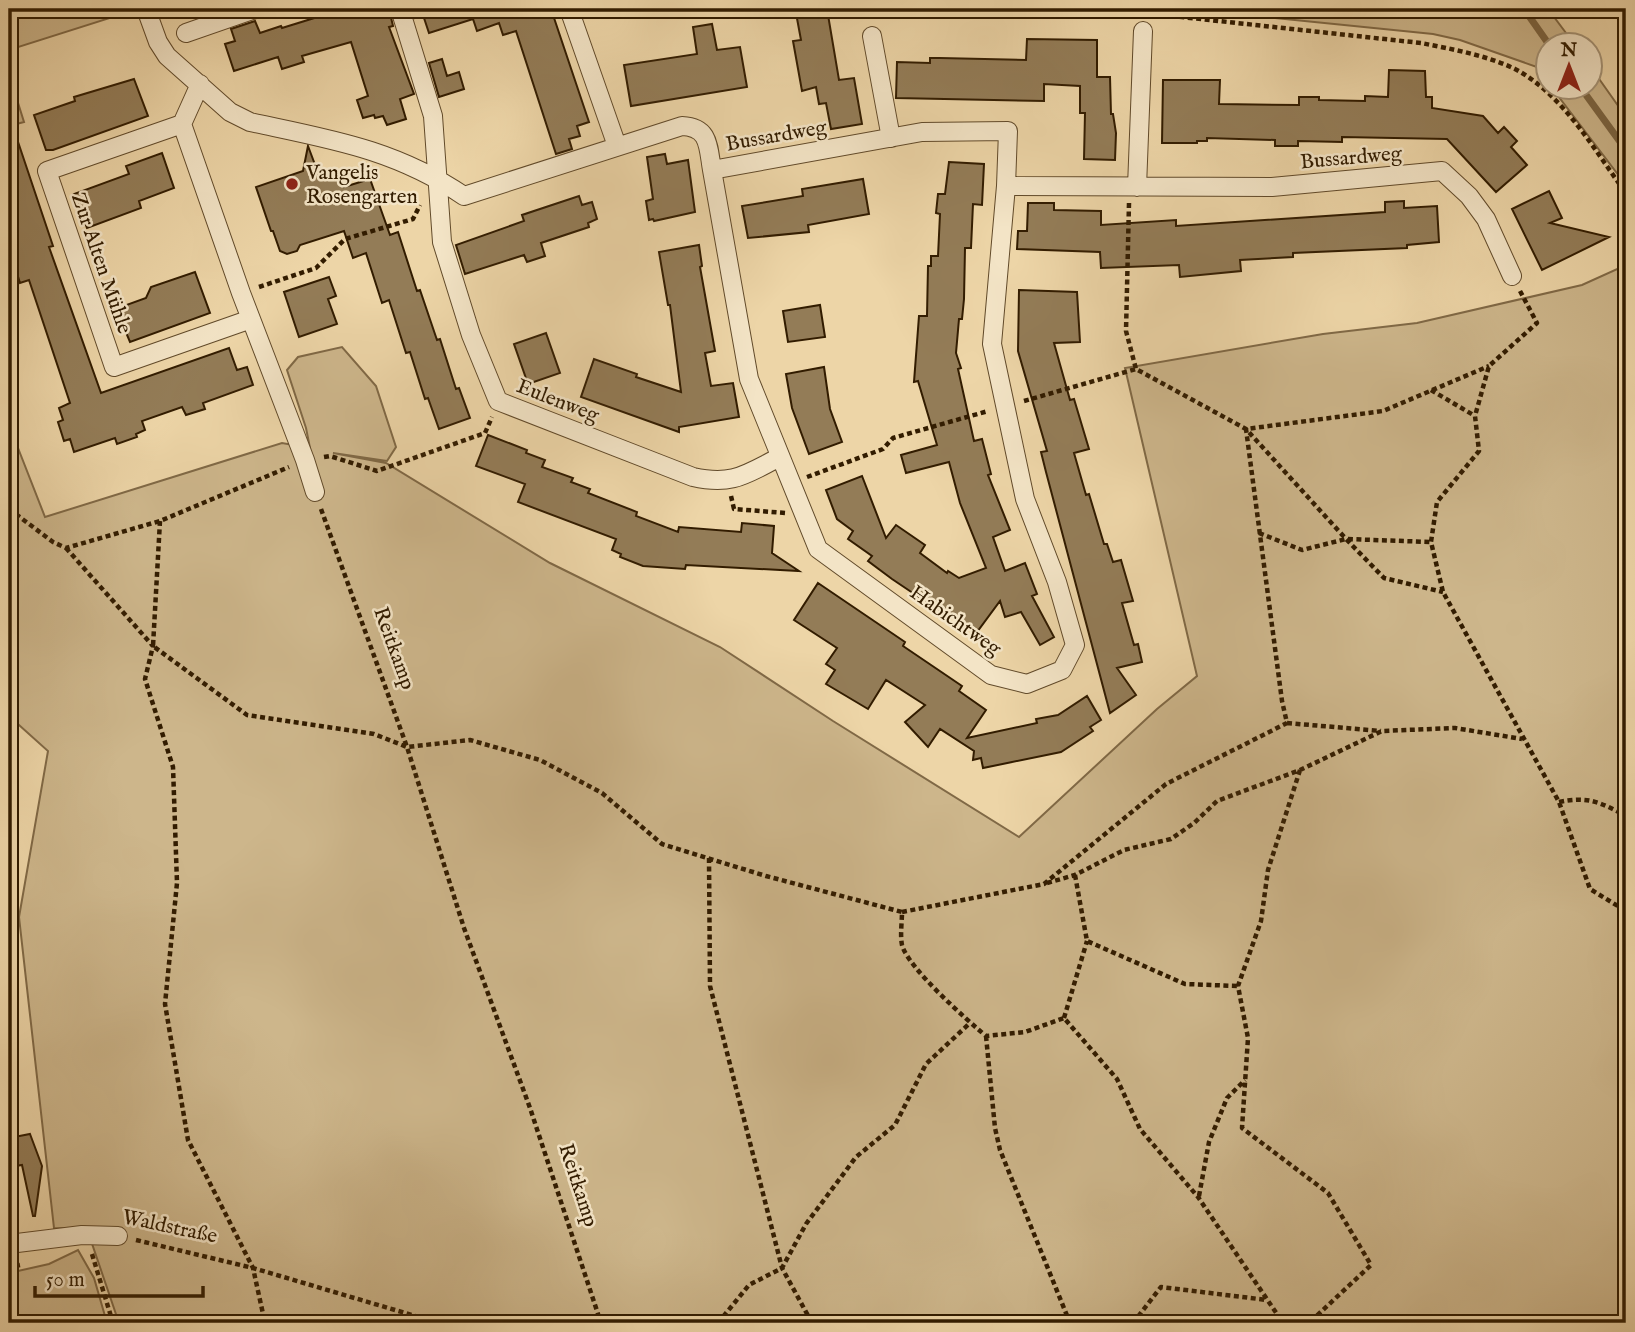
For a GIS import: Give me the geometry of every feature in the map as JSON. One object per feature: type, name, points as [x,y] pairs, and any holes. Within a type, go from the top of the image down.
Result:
[{"type":"street","points":[[146,9],[158,42],[167,56],[201,84],[182,124],[315,492]]},
{"type":"street","points":[[186,33],[255,9]]},
{"type":"street","points":[[400,9],[433,116],[436,177]]},
{"type":"street","points":[[569,9],[617,146]]},
{"type":"street","points":[[1137,187],[1143,31]]},
{"type":"street","points":[[872,36],[891,138]]},
{"type":"street","name":"Bussardweg","points":[[201,84],[230,112],[250,122],[382,153],[436,177],[464,196],[682,126],[701,131],[706,138],[712,170],[922,132],[1008,131],[1006,186],[1272,187],[1442,171],[1469,196],[1486,219],[1512,276]]},
{"type":"street","name":"Zur Alten Mühle","points":[[182,124],[47,171],[114,367],[251,319]]},
{"type":"street","name":"Habichtweg","points":[[712,170],[749,379],[818,549],[991,675],[1027,684],[1062,670],[1075,645],[1057,582],[1025,499],[992,344],[1006,186]]},
{"type":"street","name":"Eulenweg","points":[[436,177],[442,242],[471,335],[498,401],[693,477],[727,481]]},
{"type":"street","points":[[727,481],[780,457]]},
{"type":"street","name":"Waldstraße","points":[[9,1244],[82,1236],[118,1236]]},
{"type":"path","points":[[1055,9],[1122,15],[1160,14],[1421,43],[1461,51],[1513,68],[1540,85],[1567,113],[1626,193]]},
{"type":"path","points":[[241,293],[316,268],[345,239],[413,219],[436,177]]},
{"type":"path","points":[[1136,369],[1126,331],[1129,200],[1137,187]]},
{"type":"path","points":[[1247,429],[1383,411],[1489,366],[1537,323],[1512,276]]},
{"type":"path","points":[[1489,366],[1475,416],[1479,451],[1437,502],[1431,542],[1443,592],[1559,802],[1590,889],[1626,911]]},
{"type":"path","points":[[790,483],[883,449],[893,438],[1136,369],[1247,429],[1384,578],[1443,592]]},
{"type":"path","points":[[1431,390],[1475,416]]},
{"type":"path","points":[[66,548],[160,521],[305,460],[330,456],[377,471],[485,433],[498,401]]},
{"type":"path","points":[[1247,429],[1259,533],[1287,723]]},
{"type":"path","points":[[727,481],[734,509],[803,514]]},
{"type":"path","name":"Reitkamp","points":[[315,492],[407,747],[464,928],[530,1108],[601,1323]]},
{"type":"path","points":[[9,509],[53,542],[66,548],[153,646],[247,715],[374,734],[407,747],[470,740],[540,761],[602,793],[662,844],[766,876],[902,912],[1075,876],[1124,850],[1171,839],[1194,823],[1217,801],[1300,770],[1382,731]]},
{"type":"path","points":[[160,521],[153,646],[145,679],[173,767],[177,883],[165,1004],[188,1140],[253,1268],[265,1323]]},
{"type":"path","points":[[1259,533],[1302,550],[1346,539],[1431,542]]},
{"type":"path","points":[[1044,884],[1166,784],[1287,723],[1382,731],[1455,728],[1523,739]]},
{"type":"path","points":[[1300,770],[1268,870],[1261,921],[1238,986],[1248,1038],[1242,1128],[1328,1193],[1371,1265],[1310,1323]]},
{"type":"path","points":[[1559,802],[1580,797],[1600,802],[1626,816]]},
{"type":"path","points":[[709,858],[710,986],[782,1268],[812,1323]]},
{"type":"path","points":[[1064,1018],[1087,941],[1075,876]]},
{"type":"path","points":[[902,912],[902,946],[923,976],[986,1036],[1025,1032],[1064,1018]]},
{"type":"path","points":[[1087,941],[1185,984],[1238,986]]},
{"type":"path","points":[[1064,1018],[1117,1079],[1139,1129],[1198,1197],[1283,1323]]},
{"type":"path","points":[[718,1323],[749,1285],[782,1268],[806,1224],[856,1157],[895,1125],[926,1064],[970,1023]]},
{"type":"path","points":[[986,1036],[995,1128],[1000,1150],[1070,1323]]},
{"type":"path","points":[[1198,1197],[1209,1142],[1227,1098],[1245,1080]]},
{"type":"path","points":[[82,1236],[95,1261],[113,1323]]},
{"type":"path","name":"Waldstraße","points":[[118,1236],[253,1268],[439,1323]]},
{"type":"path","points":[[1133,1323],[1161,1287],[1267,1300]]},
{"type":"shaded area","points":[[9,9],[119,9],[113,17],[9,50]]},
{"type":"shaded area","points":[[1185,9],[1548,9],[1565,32],[1534,32],[1534,66],[1460,40],[1433,34]]},
{"type":"shaded area","points":[[9,74],[24,122],[9,126]]},
{"type":"shaded area","points":[[1604,86],[1626,117],[1626,185],[1563,102],[1604,102]]},
{"type":"shaded area","points":[[1626,265],[1626,1323],[119,1323],[87,1229],[54,1228],[19,917],[48,751],[9,716],[9,425],[45,517],[282,443],[310,448],[287,370],[298,357],[342,347],[376,386],[396,447],[387,461],[333,453],[386,463],[550,563],[720,647],[1019,837],[1157,709],[1197,676],[1125,368],[1323,334],[1417,323],[1582,285]]},
{"type":"shaded area","points":[[78,1250],[94,1278],[107,1323],[9,1323],[9,1273],[49,1264]]},
{"type":"building","points":[[322,9],[389,9],[393,26],[389,27],[414,94],[400,99],[406,119],[387,125],[383,116],[363,118],[357,100],[368,96],[351,42],[302,56],[304,62],[282,69],[278,57],[234,71],[225,44],[235,41],[231,29],[255,21],[260,33],[324,15]]},
{"type":"building","points":[[412,9],[551,9],[589,122],[577,126],[580,136],[569,139],[572,149],[556,154],[516,31],[503,35],[499,23],[477,31],[473,19],[429,33],[423,15],[415,18]]},
{"type":"building","points":[[827,9],[839,80],[854,78],[862,124],[831,129],[826,103],[819,104],[816,87],[802,91],[793,41],[801,40],[796,13]]},
{"type":"building","points":[[712,24],[717,50],[740,47],[747,87],[631,106],[624,65],[697,54],[693,27]]},
{"type":"building","points":[[1027,39],[1097,40],[1097,77],[1110,77],[1111,114],[1116,133],[1115,160],[1084,159],[1085,113],[1080,113],[1080,86],[1044,84],[1044,101],[896,98],[897,62],[930,63],[930,58],[1026,60]]},
{"type":"building","points":[[442,59],[447,76],[459,72],[464,89],[439,97],[429,63]]},
{"type":"building","points":[[1389,70],[1425,71],[1426,97],[1432,97],[1432,108],[1483,116],[1498,133],[1504,127],[1517,141],[1511,147],[1527,165],[1496,192],[1447,139],[1342,137],[1342,142],[1298,141],[1298,146],[1275,146],[1275,140],[1207,138],[1207,141],[1197,143],[1162,143],[1163,80],[1220,80],[1219,104],[1299,105],[1299,97],[1365,101],[1365,96],[1388,97]]},
{"type":"building","points":[[134,79],[148,116],[53,150],[46,150],[34,115],[75,101],[74,97]]},
{"type":"building","points":[[9,127],[13,127],[53,246],[49,247],[101,393],[229,348],[237,370],[247,367],[253,385],[203,403],[205,409],[186,415],[182,407],[142,421],[145,430],[136,434],[137,437],[117,444],[115,438],[74,452],[70,439],[64,441],[58,422],[63,420],[59,408],[70,403],[29,280],[20,283],[16,270],[9,272]]},
{"type":"building","points":[[308,146],[317,170],[339,175],[344,187],[370,179],[390,235],[398,232],[417,291],[420,290],[456,389],[459,388],[470,418],[439,429],[428,398],[425,399],[410,352],[406,353],[389,300],[382,303],[366,253],[353,258],[344,231],[300,245],[297,251],[287,254],[280,251],[256,187],[303,171]]},
{"type":"building","points":[[162,153],[174,188],[139,201],[141,208],[87,228],[74,194],[129,174],[126,166]]},
{"type":"building","points":[[665,154],[667,164],[688,160],[695,212],[649,220],[646,201],[653,199],[647,157]]},
{"type":"building","points":[[949,162],[984,164],[982,205],[973,204],[971,248],[965,248],[964,299],[956,353],[974,441],[982,439],[991,474],[988,475],[1010,530],[993,537],[1005,571],[1025,563],[1037,594],[1032,596],[1054,637],[1040,645],[1021,612],[1005,617],[1000,601],[977,632],[947,610],[944,614],[892,579],[868,561],[872,556],[848,539],[853,531],[837,519],[826,490],[862,476],[886,538],[896,525],[925,545],[920,553],[947,573],[948,571],[959,578],[986,568],[960,503],[949,462],[906,473],[901,455],[937,445],[918,381],[914,382],[919,316],[927,316],[928,266],[931,266],[931,256],[938,256],[938,194],[945,194]]},
{"type":"building","points":[[863,179],[869,214],[808,225],[809,232],[748,238],[742,206],[803,196],[802,189]]},
{"type":"building","points":[[1549,191],[1562,218],[1550,223],[1609,237],[1542,270],[1512,209]]},
{"type":"building","points":[[579,196],[582,205],[592,202],[597,219],[588,223],[589,227],[541,243],[545,256],[527,262],[524,255],[465,274],[456,245],[524,221],[522,215]]},
{"type":"building","points":[[1404,201],[1404,208],[1437,206],[1439,242],[1407,245],[1407,248],[1293,253],[1293,257],[1240,260],[1241,271],[1180,277],[1179,265],[1101,268],[1100,252],[1017,249],[1018,231],[1027,231],[1028,203],[1054,203],[1054,210],[1101,211],[1101,225],[1176,220],[1176,226],[1385,212],[1385,202]]},
{"type":"building","points":[[699,245],[700,267],[715,351],[705,353],[711,386],[733,383],[739,417],[679,427],[679,432],[581,397],[594,359],[681,392],[670,305],[659,252]]},
{"type":"building","points":[[195,272],[210,313],[130,342],[125,330],[119,327],[122,320],[118,308],[146,298],[151,287]]},
{"type":"building","points":[[329,277],[336,296],[328,299],[337,324],[299,337],[284,292]]},
{"type":"building","points":[[1019,290],[1077,292],[1080,342],[1054,343],[1070,400],[1074,399],[1089,449],[1074,453],[1104,544],[1107,544],[1113,562],[1121,560],[1133,601],[1122,603],[1134,645],[1138,644],[1142,662],[1117,668],[1136,695],[1110,713],[1041,452],[1047,451],[1018,351]]},
{"type":"building","points":[[820,305],[825,337],[788,342],[783,311]]},
{"type":"building","points":[[546,333],[560,373],[528,384],[514,344]]},
{"type":"building","points":[[824,367],[830,409],[842,442],[809,454],[792,408],[786,374]]},
{"type":"building","points":[[488,435],[545,460],[542,467],[573,478],[571,482],[590,489],[588,493],[678,532],[679,527],[741,532],[742,523],[774,526],[772,553],[799,571],[686,565],[685,569],[643,566],[620,557],[621,554],[612,550],[616,539],[518,502],[525,484],[476,466]]},
{"type":"building","points":[[818,583],[905,642],[903,646],[962,686],[959,691],[986,710],[967,738],[1037,723],[1036,719],[1058,715],[1087,696],[1101,720],[1090,727],[1093,731],[1061,752],[983,768],[981,758],[973,760],[974,751],[940,729],[928,747],[905,722],[925,705],[886,680],[868,709],[826,684],[835,670],[826,664],[837,648],[794,620]]},
{"type":"building","points":[[30,1134],[42,1166],[35,1216],[22,1165],[9,1167],[9,1138]]},
{"type":"waterway","points":[[1524,9],[1540,32]]},
{"type":"waterway","points":[[1591,102],[1626,150]]},
{"type":"place","name":"Vangelis Rosengarten","points":[[292,184]]}]
